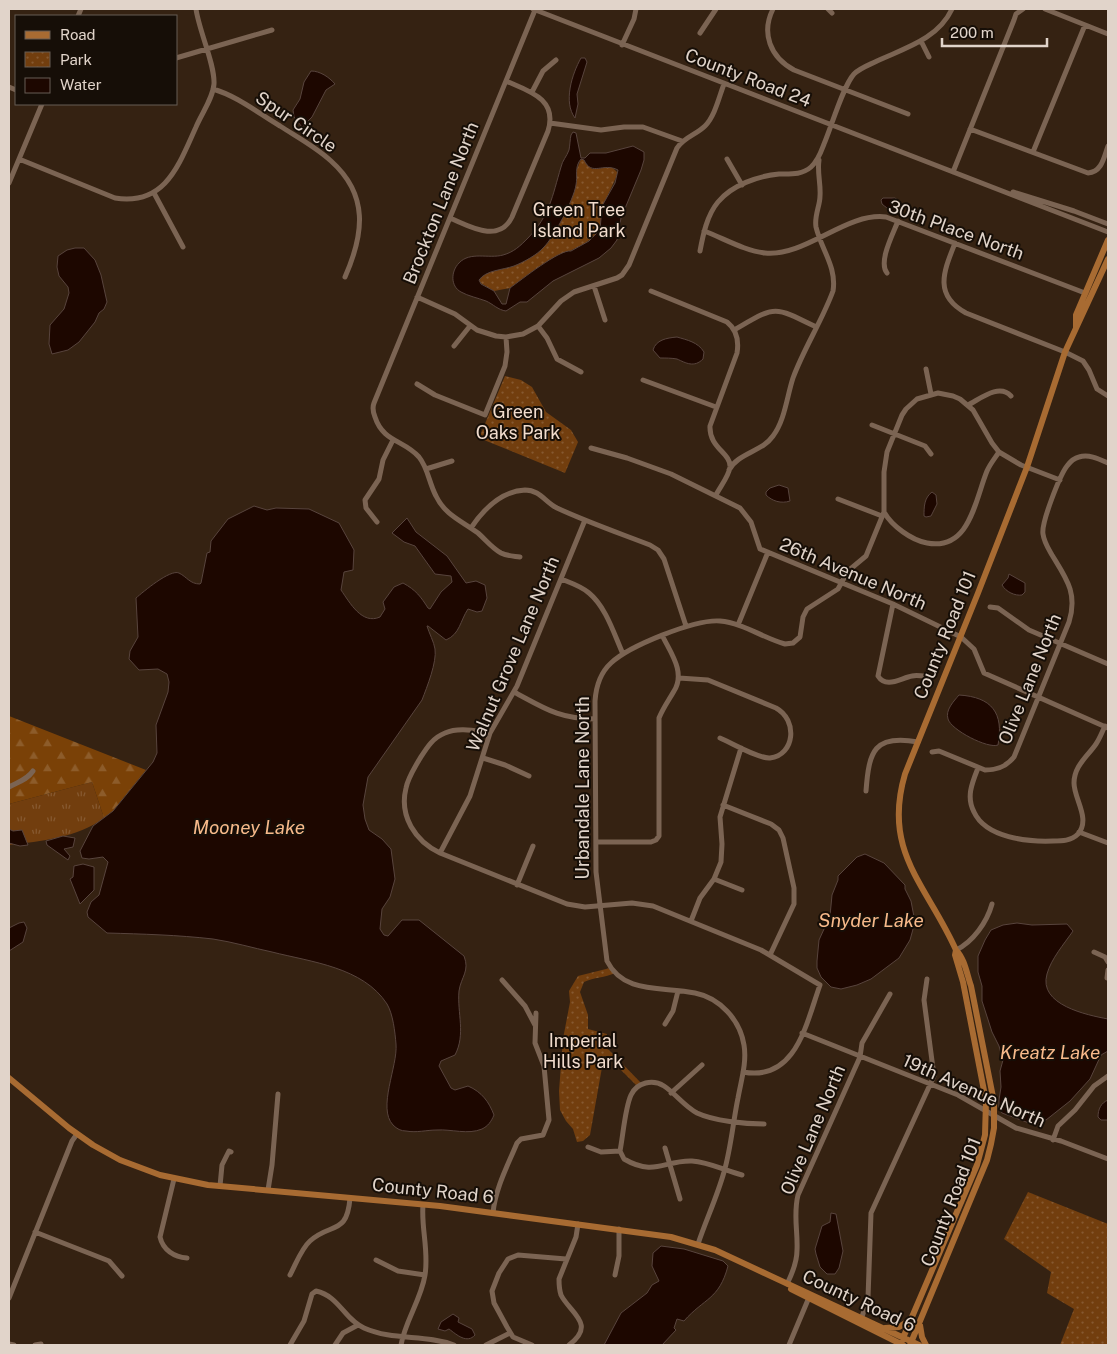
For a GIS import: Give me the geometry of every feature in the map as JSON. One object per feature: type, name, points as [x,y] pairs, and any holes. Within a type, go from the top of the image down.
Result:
[{"type":"main road","name":"County Road 101","points":[[1076,327],[1076,316],[1108,240]]},
{"type":"main road","name":"County Road 101","points":[[911,1343],[987,1160],[992,1144],[994,1116],[992,1089],[971,986],[960,954],[956,950],[946,928],[910,867],[905,855],[899,833],[898,809],[901,788],[1027,467],[1065,352],[1108,259]]},
{"type":"main road","name":"County Road 101","points":[[902,1343],[977,1165],[984,1143],[987,1112],[963,982],[955,955],[956,950]]},
{"type":"main road","name":"County Road 6","points":[[9,1078],[77,1134],[120,1160],[174,1179],[220,1186],[493,1213],[671,1237],[715,1250],[902,1343],[919,1345]]},
{"type":"main road","points":[[890,1345],[883,1332],[899,1327],[911,1319]]},
{"type":"main road","points":[[920,1321],[922,1337],[926,1345]]},
{"type":"street","points":[[19,159],[115,198],[134,199],[154,193],[165,184],[176,169],[213,89],[214,78],[196,9]]},
{"type":"street","name":"County Road 24","points":[[534,9],[1108,232]]},
{"type":"street","name":"Brockton Lane North","points":[[393,440],[378,426],[373,406],[534,9]]},
{"type":"street","points":[[622,44],[634,19],[636,9]]},
{"type":"street","points":[[700,33],[716,9]]},
{"type":"street","points":[[773,9],[769,17],[768,41],[774,53],[781,61],[794,70],[908,114]]},
{"type":"street","points":[[716,495],[735,462],[764,445],[774,434],[793,379],[830,298],[834,283],[832,267],[816,225],[820,196],[817,168],[845,90],[850,80],[859,70],[921,40],[938,29],[949,16],[952,9]]},
{"type":"street","points":[[953,172],[1016,14],[1023,9]]},
{"type":"street","points":[[1044,9],[1108,34]]},
{"type":"street","points":[[1033,152],[1084,25]]},
{"type":"street","points":[[178,57],[272,30]]},
{"type":"street","points":[[921,40],[929,57]]},
{"type":"street","points":[[532,92],[543,70],[556,60]]},
{"type":"street","points":[[450,218],[486,232],[497,231],[506,226],[512,218],[550,124],[549,110],[542,99],[532,92],[506,81]]},
{"type":"street","points":[[417,297],[455,314],[470,326],[486,334],[506,337],[522,334],[538,326],[567,296],[617,278],[626,270],[674,152],[682,141],[700,130],[708,122],[724,84]]},
{"type":"street","name":"Spur Circle","points":[[213,89],[231,95],[313,147],[330,160],[344,176],[354,194],[360,226],[357,247],[346,277]]},
{"type":"street","points":[[9,183],[42,105]]},
{"type":"street","points":[[550,124],[601,130],[624,126],[642,127],[682,141]]},
{"type":"street","points":[[970,128],[1085,172],[1095,172],[1100,167],[1108,146]]},
{"type":"street","points":[[700,251],[704,231],[719,201],[729,192],[742,185],[768,176],[800,173],[811,167],[821,153]]},
{"type":"street","points":[[727,158],[742,185]]},
{"type":"street","name":"County Road 24","points":[[953,172],[1074,211],[1108,224]]},
{"type":"street","points":[[154,193],[183,247]]},
{"type":"street","name":"30th Place North","points":[[704,231],[748,249],[766,253],[785,251],[872,216],[886,217],[1085,293]]},
{"type":"street","points":[[886,273],[883,265],[884,258],[898,221]]},
{"type":"street","points":[[955,243],[946,266],[944,280],[946,294],[954,306],[966,314],[1084,361],[1097,389],[1108,396]]},
{"type":"street","points":[[594,286],[605,320]]},
{"type":"street","points":[[651,291],[722,320],[734,330],[738,341],[737,353],[716,407],[709,432],[713,443],[729,460],[729,470]]},
{"type":"street","points":[[734,330],[763,313],[777,310],[790,314],[816,327]]},
{"type":"street","points":[[454,346],[470,326]]},
{"type":"street","points":[[538,326],[547,338],[557,359],[581,372]]},
{"type":"street","points":[[417,384],[435,395],[485,415],[505,366],[507,352],[506,337]]},
{"type":"street","points":[[926,368],[930,394]]},
{"type":"street","points":[[643,380],[716,407]]},
{"type":"street","points":[[968,405],[992,392],[1008,392],[1011,396]]},
{"type":"street","points":[[842,583],[848,571],[866,556],[883,514],[885,462],[894,434],[906,408],[917,399],[938,393],[953,396],[968,405],[999,452],[1027,467],[1060,480]]},
{"type":"street","points":[[872,425],[925,446],[931,454]]},
{"type":"street","points":[[377,522],[366,508],[365,500],[379,479],[383,460],[393,440],[413,451],[423,462],[435,495],[440,504],[454,518],[471,528],[501,553],[520,557]]},
{"type":"street","name":"26th Avenue North","points":[[591,448],[649,465],[716,495],[745,512],[752,522],[760,549],[893,604],[961,637]]},
{"type":"street","points":[[838,499],[883,514],[916,540],[931,544],[946,542],[962,532],[978,502],[986,473],[999,452]]},
{"type":"street","name":"Olive Lane North","points":[[978,768],[985,770],[998,769],[1014,757],[1072,615],[1072,593],[1070,586],[1045,542],[1042,530],[1060,480],[1066,467],[1074,459],[1084,456],[1108,463]]},
{"type":"street","points":[[426,469],[452,461]]},
{"type":"street","points":[[471,528],[481,513],[506,495],[526,490],[537,492],[554,506],[658,550],[664,559],[686,626]]},
{"type":"street","name":"Walnut Grove Lane North","points":[[440,853],[470,796],[490,733],[514,692],[585,520]]},
{"type":"street","points":[[738,625],[768,552]]},
{"type":"street","points":[[561,579],[582,588],[593,597],[602,610],[623,654]]},
{"type":"street","name":"Urbandale Lane North","points":[[600,905],[596,883],[595,701],[597,684],[605,669],[623,654],[662,636],[686,626],[719,621],[738,625],[780,643],[794,643],[802,633],[803,616],[807,610],[838,589],[842,583]]},
{"type":"street","points":[[893,604],[878,676],[882,681],[888,683],[914,675],[925,676]]},
{"type":"street","points":[[990,607],[998,608],[1029,630],[1108,664]]},
{"type":"street","points":[[596,842],[651,842],[658,838],[660,812],[659,718],[665,703],[675,690],[679,678],[676,664],[662,636]]},
{"type":"street","points":[[932,752],[939,751],[978,768],[971,787],[970,799],[974,812],[987,827],[1029,842],[1067,840],[1079,832],[1083,818],[1074,789],[1075,774],[1082,761],[1098,742],[1106,727],[1039,699],[984,673],[974,649],[961,637]]},
{"type":"street","points":[[679,678],[708,680],[776,708],[786,714],[791,724],[791,735],[784,751],[776,756],[767,758],[720,738]]},
{"type":"street","points":[[514,692],[559,715],[595,719]]},
{"type":"street","points":[[490,733],[459,729],[436,737],[426,749],[409,779],[404,806],[409,823],[418,838],[440,853],[567,904],[585,907],[622,902],[643,904],[663,910],[761,950],[820,985],[802,1033],[788,1059],[776,1068],[762,1073],[742,1072]]},
{"type":"street","points":[[866,791],[869,762],[876,750],[886,742],[893,740],[906,739],[918,742]]},
{"type":"street","points":[[691,922],[700,898],[714,878],[721,862],[720,817],[741,748]]},
{"type":"street","points":[[483,758],[505,764],[529,776]]},
{"type":"street","points":[[9,787],[23,781],[33,771]]},
{"type":"street","points":[[723,805],[771,824],[783,838],[794,888],[794,904],[770,955]]},
{"type":"street","points":[[1079,832],[1108,842]]},
{"type":"street","points":[[517,884],[533,846]]},
{"type":"street","points":[[714,878],[742,890]]},
{"type":"street","points":[[956,950],[970,941],[990,912],[992,904]]},
{"type":"street","points":[[600,905],[605,954],[610,968],[620,979],[633,985],[697,993],[710,998],[728,1012],[739,1028],[742,1037],[745,1055],[725,1170],[698,1244]]},
{"type":"street","points":[[1094,952],[1105,957],[1108,962]]},
{"type":"street","points":[[1107,978],[1108,970]]},
{"type":"street","points":[[860,1321],[868,1298],[871,1213],[934,1076],[924,1000],[927,979]]},
{"type":"street","points":[[502,980],[525,1006],[536,1025]]},
{"type":"street","points":[[665,1024],[673,1011],[678,991]]},
{"type":"street","name":"Olive Lane North","points":[[786,1284],[794,1268],[798,1252],[795,1215],[798,1195],[860,1057],[862,1043],[890,994]]},
{"type":"street","points":[[493,1213],[493,1205],[499,1187],[517,1143],[521,1139],[543,1135],[549,1120],[544,1066],[535,1043],[536,1014]]},
{"type":"street","name":"19th Avenue North","points":[[802,1033],[958,1095],[1016,1128],[1108,1159]]},
{"type":"street","points":[[671,1093],[702,1065]]},
{"type":"street","points":[[1053,1140],[1058,1126],[1075,1110],[1094,1086],[1108,1076]]},
{"type":"street","points":[[742,1175],[691,1161],[658,1168],[642,1167],[624,1159],[620,1151],[630,1099],[634,1090],[642,1084],[647,1082],[657,1083],[695,1112],[733,1121],[764,1124]]},
{"type":"street","points":[[268,1190],[273,1158],[278,1094]]},
{"type":"street","points":[[9,1298],[10,1289],[36,1232],[72,1141],[77,1134]]},
{"type":"street","points":[[588,1147],[601,1152],[620,1151]]},
{"type":"street","points":[[665,1148],[680,1199]]},
{"type":"street","points":[[220,1186],[222,1165],[229,1151],[231,1152]]},
{"type":"street","points":[[174,1179],[160,1237],[162,1245],[168,1251],[179,1258],[187,1258]]},
{"type":"street","points":[[290,1275],[311,1240],[342,1223],[348,1214],[350,1198]]},
{"type":"street","points":[[401,1345],[425,1275],[426,1255],[422,1221],[423,1205]]},
{"type":"street","points":[[569,1345],[577,1337],[580,1326],[578,1316],[565,1301],[560,1291],[559,1279],[576,1237],[578,1224]]},
{"type":"street","points":[[615,1276],[619,1256],[619,1229]]},
{"type":"street","points":[[36,1232],[109,1261],[122,1276]]},
{"type":"street","points":[[532,1345],[516,1339],[510,1333],[493,1297],[494,1286],[504,1263],[518,1255],[566,1259]]},
{"type":"street","points":[[376,1260],[398,1271],[425,1275]]},
{"type":"street","points":[[290,1345],[304,1321],[314,1291],[332,1297],[358,1325],[402,1338],[443,1341],[454,1345]]},
{"type":"street","points":[[789,1345],[810,1296]]},
{"type":"street","points":[[336,1345],[343,1333],[358,1325]]},
{"type":"street","points":[[486,1345],[510,1333]]},
{"type":"street","points":[[9,1344],[14,1345]]},
{"type":"street","points":[[34,1345],[42,1344]]},
{"type":"green space","name":"Green Tree Island Park","points":[[581,159],[584,159],[592,169],[612,167],[618,173],[607,197],[598,233],[584,244],[543,264],[510,288],[494,291],[479,282],[482,275],[548,243]]},
{"type":"green space","name":"Green Oaks Park","points":[[505,376],[521,380],[532,387],[546,412],[571,430],[578,442],[565,473],[479,438]]},
{"type":"green space","points":[[9,716],[146,770],[113,811],[104,818],[92,782],[9,804]]},
{"type":"green space","points":[[92,782],[104,818],[82,830],[58,838],[9,845],[9,804]]},
{"type":"green space","name":"Imperial Hills Park","points":[[610,968],[615,973],[584,982],[580,992],[588,1015],[588,1029],[607,1034],[605,1048],[642,1084],[638,1087],[607,1056],[604,1056],[590,1135],[583,1141],[577,1142],[573,1129],[560,1110],[559,1091],[563,1039],[570,1002],[569,991],[578,976]]},
{"type":"green space","points":[[1028,1192],[1108,1224],[1108,1345],[1060,1345],[1074,1309],[1047,1293],[1051,1272],[1004,1239]]},
{"type":"water","points":[[581,58],[585,58],[587,62],[577,94],[578,104],[575,118],[571,111],[569,96],[572,80]]},
{"type":"water","points":[[311,71],[324,75],[335,84],[326,90],[312,117],[302,127],[294,117],[293,110],[300,99],[304,82]]},
{"type":"water","points":[[573,132],[576,133],[581,158],[585,158],[590,153],[606,153],[633,146],[644,152],[641,170],[621,218],[617,240],[599,258],[553,281],[527,302],[520,302],[506,311],[461,292],[453,282],[453,274],[456,266],[463,259],[474,256],[503,255],[519,246],[535,230],[546,213],[569,150]],"holes":[[[581,159],[587,165],[594,169],[607,167],[618,170],[615,183],[602,206],[600,230],[589,241],[571,251],[558,255],[531,272],[510,288],[506,304],[502,304],[494,291],[481,284],[479,280],[490,272],[522,262],[544,247],[568,208],[576,185],[577,168]]]},
{"type":"water","points":[[883,198],[895,198],[899,201],[901,210],[893,211],[886,207],[882,204],[881,200]]},
{"type":"water","points":[[84,248],[95,260],[101,275],[107,302],[95,322],[79,342],[68,350],[52,354],[49,344],[50,325],[64,309],[69,293],[68,287],[59,276],[57,267],[58,256],[67,250]]},
{"type":"water","points":[[677,337],[699,346],[704,352],[703,359],[700,362],[690,364],[677,359],[660,358],[653,350],[656,344],[662,340]]},
{"type":"water","points":[[779,485],[788,488],[790,501],[777,501],[766,495],[770,488]]},
{"type":"water","points":[[932,492],[936,495],[937,504],[931,516],[926,517],[924,516],[925,503],[927,497]]},
{"type":"water","name":"Mooney Lake","points":[[254,506],[267,510],[276,508],[309,509],[339,523],[354,550],[353,570],[344,572],[341,590],[357,611],[368,618],[380,617],[385,609],[383,602],[394,587],[403,583],[415,591],[430,609],[441,592],[452,582],[451,576],[435,574],[415,546],[404,542],[392,533],[407,518],[416,532],[447,556],[466,583],[476,581],[485,585],[487,598],[482,611],[477,612],[468,609],[457,631],[451,637],[446,640],[427,626],[435,654],[433,667],[422,700],[368,777],[363,805],[369,830],[382,839],[391,849],[395,879],[390,897],[382,909],[380,929],[384,935],[388,936],[402,920],[419,920],[464,956],[466,961],[466,970],[459,991],[461,1031],[458,1047],[455,1055],[441,1061],[439,1066],[451,1088],[455,1090],[468,1086],[481,1094],[490,1106],[494,1115],[486,1127],[477,1131],[433,1130],[410,1132],[398,1129],[393,1125],[387,1108],[387,1098],[396,1053],[391,1013],[387,1004],[377,992],[350,974],[319,963],[220,940],[107,933],[88,917],[87,912],[91,902],[99,895],[108,862],[103,857],[82,858],[80,851],[93,826],[113,811],[153,762],[157,753],[156,725],[168,692],[169,682],[167,674],[158,669],[139,670],[129,659],[130,651],[138,637],[136,598],[169,574],[179,573],[194,583],[200,584],[207,553],[210,552],[211,541],[228,519]]},
{"type":"water","points":[[1009,574],[1025,583],[1025,592],[1022,595],[1011,593],[1002,585]]},
{"type":"water","points":[[959,695],[980,699],[993,709],[999,724],[998,745],[986,744],[970,738],[951,723],[947,716],[948,712],[950,706]]},
{"type":"water","points":[[9,829],[13,831],[22,830],[28,845],[20,846],[9,843]]},
{"type":"water","points":[[63,836],[75,838],[73,847],[64,849],[70,856],[68,860],[47,845],[46,841]]},
{"type":"water","name":"Snyder Lake","points":[[865,854],[884,863],[905,885],[911,901],[915,922],[910,940],[899,958],[871,979],[857,985],[841,989],[831,987],[821,977],[817,968],[819,940],[830,916],[832,895],[838,876],[857,857]]},
{"type":"water","points":[[83,864],[94,867],[94,890],[80,904],[70,879],[73,877],[74,866]]},
{"type":"water","points":[[24,922],[27,928],[23,942],[9,951],[9,928]]},
{"type":"water","name":"Kreatz Lake","points":[[1017,923],[1032,925],[1067,924],[1073,931],[1051,963],[1046,985],[1050,994],[1066,1007],[1088,1015],[1108,1019],[1108,1051],[1101,1055],[1090,1079],[1070,1101],[1046,1120],[1029,1123],[1002,1113],[999,1108],[1000,1071],[1003,1060],[982,1001],[982,986],[978,972],[978,956],[991,930],[1003,925]]},
{"type":"water","points":[[1108,1100],[1108,1120],[1101,1120],[1098,1117],[1099,1109]]},
{"type":"water","points":[[831,1213],[836,1214],[843,1251],[839,1268],[835,1274],[827,1274],[820,1267],[815,1249],[822,1226],[830,1222]]},
{"type":"water","points":[[661,1246],[684,1249],[723,1261],[728,1266],[720,1286],[710,1298],[684,1321],[677,1319],[674,1328],[676,1330],[662,1345],[604,1345],[621,1313],[659,1281],[652,1266],[653,1253]]},
{"type":"water","points":[[453,1314],[459,1318],[458,1322],[472,1329],[475,1335],[472,1338],[465,1339],[449,1329],[445,1331],[438,1329],[441,1322]]}]
